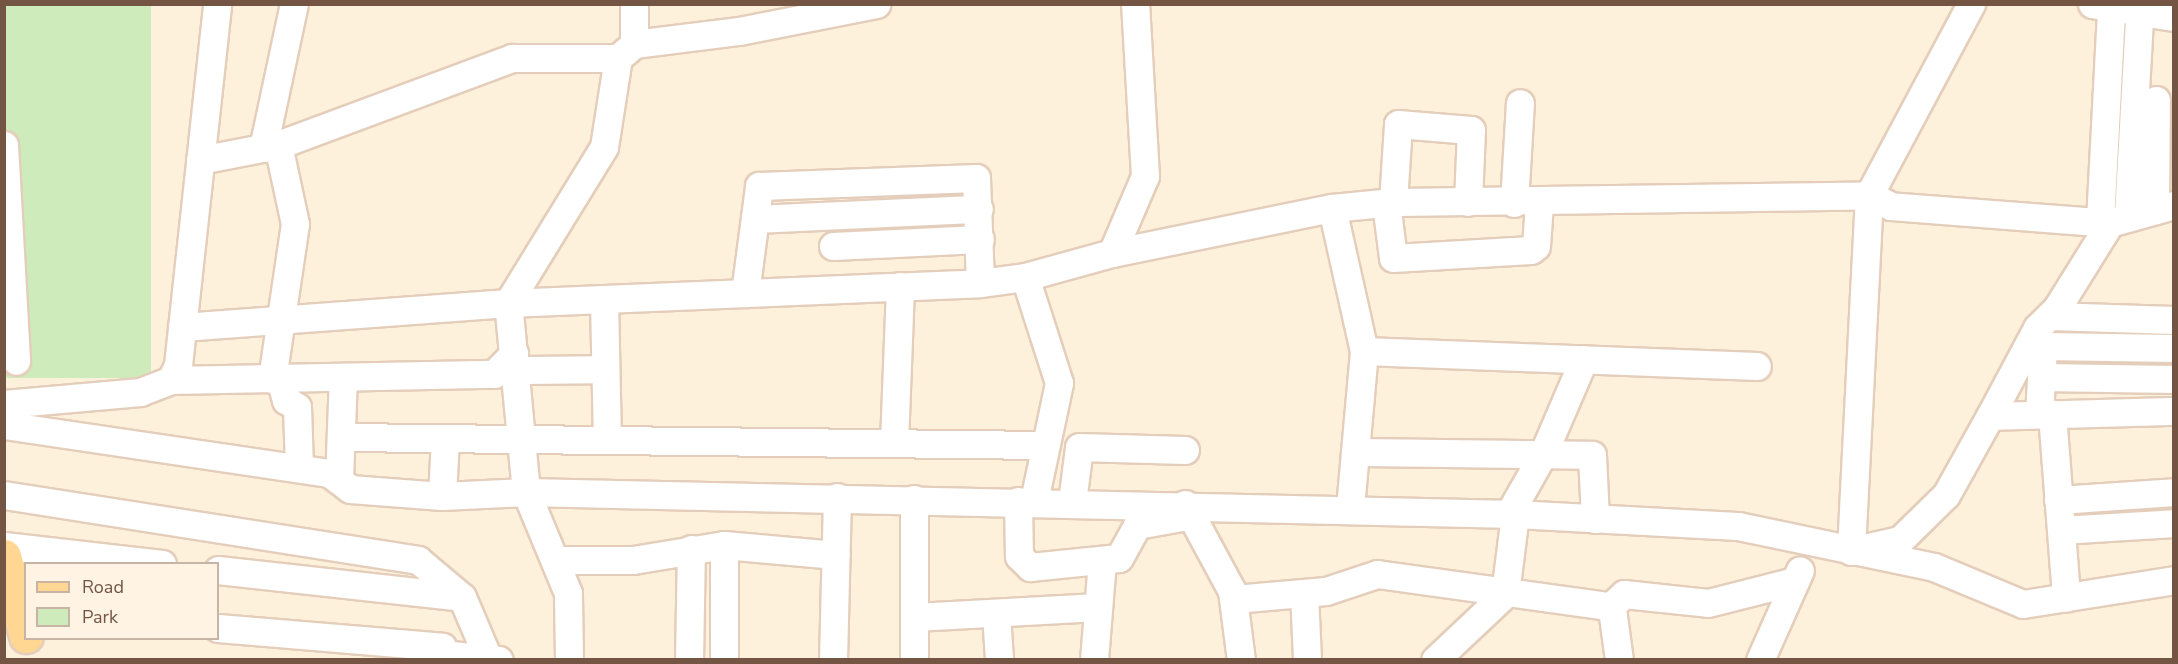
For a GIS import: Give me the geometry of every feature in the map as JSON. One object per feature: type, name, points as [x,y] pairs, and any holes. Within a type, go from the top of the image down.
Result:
[{"type":"main road","points":[[4,556],[20,622]]},
{"type":"main road","points":[[25,640],[31,660]]},
{"type":"street","points":[[171,380],[182,327],[217,4]]},
{"type":"street","points":[[294,4],[271,147],[295,224],[279,320],[276,379],[286,400],[297,406],[299,468]]},
{"type":"street","points":[[568,660],[568,593],[526,492],[508,303],[604,147],[626,51],[634,4]]},
{"type":"street","points":[[200,160],[271,147],[512,58],[626,51],[876,4]]},
{"type":"street","points":[[1112,253],[1145,176],[1135,4]]},
{"type":"street","points":[[1851,551],[1869,195],[1971,4]]},
{"type":"street","points":[[2113,220],[2102,6],[2140,8],[2174,17]]},
{"type":"street","points":[[1851,551],[1900,540],[1946,495],[2037,328],[2050,316],[2113,220],[2140,8]]},
{"type":"street","points":[[182,327],[508,303],[980,283],[1025,278],[1112,253],[1332,208],[1389,202],[1527,203],[1869,195],[1891,206],[2113,220],[2164,207],[2156,100]]},
{"type":"street","points":[[1468,202],[1471,130],[1398,124],[1389,202],[1393,258],[1531,250],[1536,246],[1527,203],[1520,103]]},
{"type":"street","points":[[4,145],[16,362]]},
{"type":"street","points":[[745,293],[759,186],[976,178],[979,209],[980,283]]},
{"type":"street","points":[[831,184],[833,289]]},
{"type":"street","points":[[1332,208],[1364,351],[1350,507]]},
{"type":"street","points":[[755,219],[979,209]]},
{"type":"street","points":[[833,246],[980,239]]},
{"type":"street","points":[[1025,278],[1059,383],[1044,445],[1026,501],[1019,556],[1025,565],[1121,557],[1137,525],[1188,510]]},
{"type":"street","points":[[894,443],[900,286]]},
{"type":"street","points":[[604,299],[607,439]]},
{"type":"street","points":[[2050,316],[2174,320]]},
{"type":"street","points":[[2066,597],[2058,500],[2041,377],[2043,346],[2174,348]]},
{"type":"street","points":[[1364,351],[1757,366]]},
{"type":"street","points":[[1443,657],[1505,594],[1512,514],[1543,454],[1584,359]]},
{"type":"street","points":[[4,404],[140,392],[171,380],[494,374],[515,362],[605,369]]},
{"type":"street","points":[[339,480],[343,377]]},
{"type":"street","points":[[2041,377],[2174,379]]},
{"type":"street","points":[[1990,416],[2174,411]]},
{"type":"street","points":[[4,425],[329,473],[350,489],[442,496],[526,492],[837,497],[1072,502],[1188,510],[1350,507],[1512,514],[1738,526],[1810,545],[1934,567],[2023,604],[2174,580]]},
{"type":"street","points":[[342,437],[1044,445]]},
{"type":"street","points":[[442,496],[445,439]]},
{"type":"street","points":[[1072,502],[1079,447],[1185,450]]},
{"type":"street","points":[[1355,452],[1592,455],[1595,519]]},
{"type":"street","points":[[2058,500],[2174,492]]},
{"type":"street","points":[[4,495],[418,560],[462,597],[494,659]]},
{"type":"street","points":[[833,660],[837,497]]},
{"type":"street","points":[[914,499],[914,660]]},
{"type":"street","points":[[1188,510],[1234,598],[1241,660]]},
{"type":"street","points":[[2061,530],[2174,523]]},
{"type":"street","points":[[555,560],[633,560],[724,545],[836,555]]},
{"type":"street","points":[[724,545],[724,660]]},
{"type":"street","points":[[1760,660],[1810,545]]},
{"type":"street","points":[[4,546],[144,562]]},
{"type":"street","points":[[689,660],[691,549]]},
{"type":"street","points":[[1094,660],[1102,560]]},
{"type":"street","points":[[219,570],[462,597]]},
{"type":"street","points":[[1234,598],[1304,593],[1377,574],[1505,594],[1610,607],[1624,594],[1708,603],[1795,581]]},
{"type":"street","points":[[1304,593],[1307,660]]},
{"type":"street","points":[[915,617],[1098,607]]},
{"type":"street","points":[[1610,607],[1619,660]]},
{"type":"street","points":[[996,613],[999,660]]},
{"type":"street","points":[[219,628],[442,647],[442,654],[494,659]]},
{"type":"green space","points":[[5,5],[151,5],[151,378],[5,378]]}]
